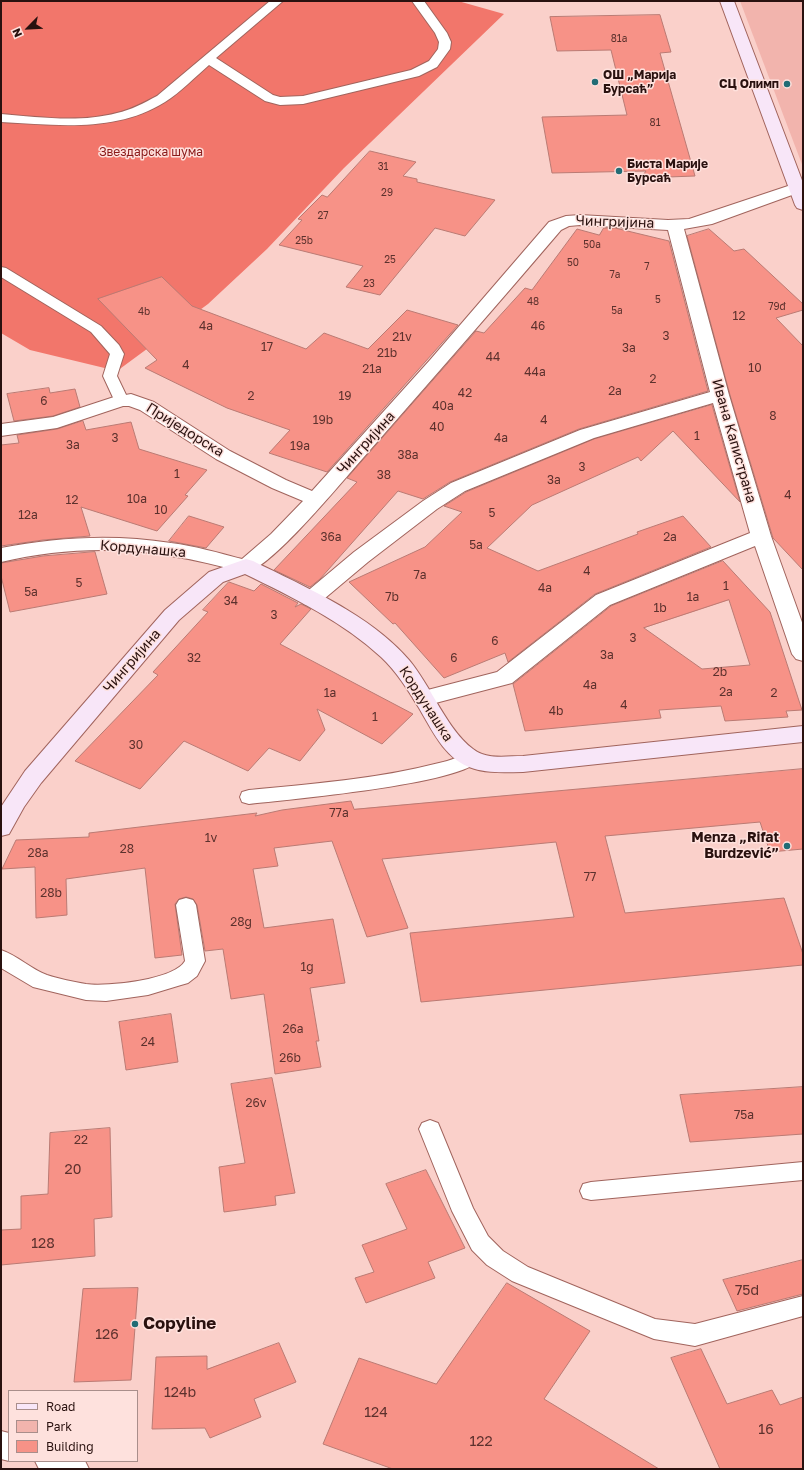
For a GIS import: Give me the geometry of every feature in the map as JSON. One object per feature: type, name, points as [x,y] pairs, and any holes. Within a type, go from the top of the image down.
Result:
[{"type":"street","points":[[727,1],[803,205]]},
{"type":"street","name":"Чингријина","points":[[1,828],[15,802],[33,776],[172,615],[216,577],[246,566],[274,544],[444,357],[555,226],[566,221],[580,220],[675,225],[706,220],[797,188]]},
{"type":"street","name":"Ивана Капистрана","points":[[675,225],[720,395],[761,536],[803,654]]},
{"type":"street","points":[[311,599],[361,557],[430,505],[458,487],[581,436],[720,395]]},
{"type":"street","name":"Приједорска","points":[[1,430],[56,422],[121,401],[131,400],[147,406],[223,455],[279,484],[315,499]]},
{"type":"street","points":[[424,698],[504,678],[603,600],[761,536]]},
{"type":"street","name":"Кордунашка","points":[[1,556],[73,544],[117,545],[171,549],[246,566],[311,599],[350,622],[384,648],[409,675],[449,741],[459,751],[471,759],[488,764],[523,764],[803,734]]},
{"type":"street","points":[[53,1462],[74,1469]]},
{"type":"lane","points":[[1,118],[78,121],[117,117],[140,110],[161,99],[277,1]]},
{"type":"lane","points":[[209,59],[269,98],[280,101],[303,100],[416,73],[433,64],[444,49],[445,42],[441,33],[418,1]]},
{"type":"lane","points":[[1,271],[96,329],[114,348],[117,354],[110,376],[121,401]]},
{"type":"lane","points":[[249,797],[387,781],[445,769],[471,759]]},
{"type":"lane","points":[[1,958],[40,982],[86,992],[106,993],[148,987],[181,977],[190,970],[195,961],[186,904]]},
{"type":"lane","points":[[430,1129],[463,1211],[480,1243],[495,1258],[520,1274],[654,1329],[695,1335],[803,1306]]},
{"type":"lane","points":[[591,1191],[803,1171]]},
{"type":"green space","name":"Звездарска шума","points":[[1,1],[458,1],[504,14],[344,168],[267,249],[208,304],[117,371],[30,350],[1,333]]},
{"type":"green space","name":"СЦ Олимп","points":[[740,1],[803,1],[803,167]]},
{"type":"building","points":[[660,15],[671,52],[660,53],[695,176],[641,178],[646,171],[552,173],[542,117],[627,115],[611,50],[557,51],[550,17]]},
{"type":"building","points":[[370,151],[416,162],[403,176],[417,179],[417,182],[495,200],[465,236],[435,228],[380,295],[346,287],[363,266],[279,245],[302,220],[298,219],[322,195],[327,197]]},
{"type":"building","points":[[604,228],[615,228],[669,241],[708,391],[579,429],[450,482],[423,499],[398,491],[320,579],[310,587],[274,570],[357,482],[347,478],[476,331],[484,333],[525,288],[532,290],[577,229],[599,235]]},
{"type":"building","points":[[709,229],[734,251],[744,249],[803,304],[803,310],[776,318],[803,346],[803,570],[773,538],[730,395],[687,236]]},
{"type":"building","points":[[162,277],[192,306],[306,349],[324,333],[368,349],[407,310],[458,325],[327,472],[269,453],[290,430],[227,408],[145,368],[157,360],[98,299]]},
{"type":"building","points":[[49,388],[50,393],[75,389],[80,407],[53,416],[14,421],[7,394]]},
{"type":"building","points":[[712,405],[740,502],[673,431],[641,461],[638,457],[532,505],[487,548],[538,571],[638,534],[637,532],[683,516],[711,547],[595,594],[508,662],[505,653],[444,678],[395,623],[393,624],[349,582],[425,547],[462,512],[444,506],[466,492],[594,439]]},
{"type":"building","points":[[83,421],[86,430],[131,422],[139,449],[207,470],[185,495],[188,496],[157,531],[81,507],[90,536],[43,540],[1,546],[1,445],[19,443],[17,435],[57,429]]},
{"type":"building","points":[[189,516],[224,527],[206,548],[169,541]]},
{"type":"building","points":[[95,552],[107,594],[10,612],[1,576],[1,563],[43,556]]},
{"type":"building","points":[[723,561],[770,612],[802,710],[786,711],[788,717],[725,721],[721,706],[659,710],[661,718],[525,731],[513,684],[611,606]],"holes":[[[729,600],[750,665],[702,669],[644,628]]]},
{"type":"building","points":[[229,582],[254,591],[261,584],[298,603],[295,607],[301,604],[311,609],[280,644],[413,714],[382,744],[317,709],[325,730],[300,761],[269,748],[248,771],[184,741],[140,789],[75,761],[158,675],[153,672],[208,612],[203,610]]},
{"type":"building","points":[[803,769],[803,849],[770,852],[760,822],[605,836],[625,913],[784,898],[803,954],[803,965],[421,1002],[410,933],[574,917],[556,842],[382,859],[408,928],[367,937],[332,841],[274,848],[278,866],[253,869],[264,928],[333,919],[345,983],[310,988],[319,1041],[316,1041],[321,1067],[275,1074],[264,994],[231,999],[223,949],[205,951],[197,905],[193,899],[186,897],[179,899],[175,904],[182,955],[155,958],[145,868],[66,879],[67,915],[36,918],[35,867],[2,869],[16,840],[89,837],[89,833],[257,813],[255,816],[282,810],[351,801],[354,809]]},
{"type":"building","points":[[171,1014],[178,1062],[126,1070],[119,1022]]},
{"type":"building","points":[[272,1078],[295,1193],[275,1196],[276,1205],[224,1212],[219,1167],[245,1163],[231,1084]]},
{"type":"building","points":[[803,1087],[803,1134],[690,1142],[680,1095]]},
{"type":"building","points":[[110,1128],[112,1217],[94,1219],[95,1256],[1,1265],[1,1230],[21,1229],[21,1196],[48,1194],[50,1133]]},
{"type":"building","points":[[426,1170],[465,1248],[428,1262],[435,1278],[366,1303],[355,1278],[374,1272],[362,1245],[407,1229],[386,1184]]},
{"type":"building","points":[[803,1260],[803,1294],[737,1311],[723,1280]]},
{"type":"building","points":[[507,1283],[590,1331],[544,1399],[659,1469],[393,1469],[323,1444],[359,1358],[436,1384]]},
{"type":"building","points":[[138,1288],[131,1380],[74,1382],[83,1289]]},
{"type":"building","points":[[279,1343],[296,1382],[254,1399],[261,1417],[210,1438],[205,1428],[152,1429],[156,1357],[207,1356],[207,1369]]},
{"type":"building","points":[[701,1349],[727,1404],[772,1390],[780,1405],[803,1397],[803,1469],[720,1469],[671,1358]]},
{"type":"place","name":"ОШ „Марија Бурсаћ”","points":[[595,82]]},
{"type":"place","name":"СЦ Олимп","points":[[787,84]]},
{"type":"place","name":"Биста Марије Бурсаћ","points":[[619,171]]},
{"type":"place","name":"Menza „Rifat Burdzević”","points":[[787,846]]},
{"type":"place","name":"Copyline","points":[[135,1324]]}]
